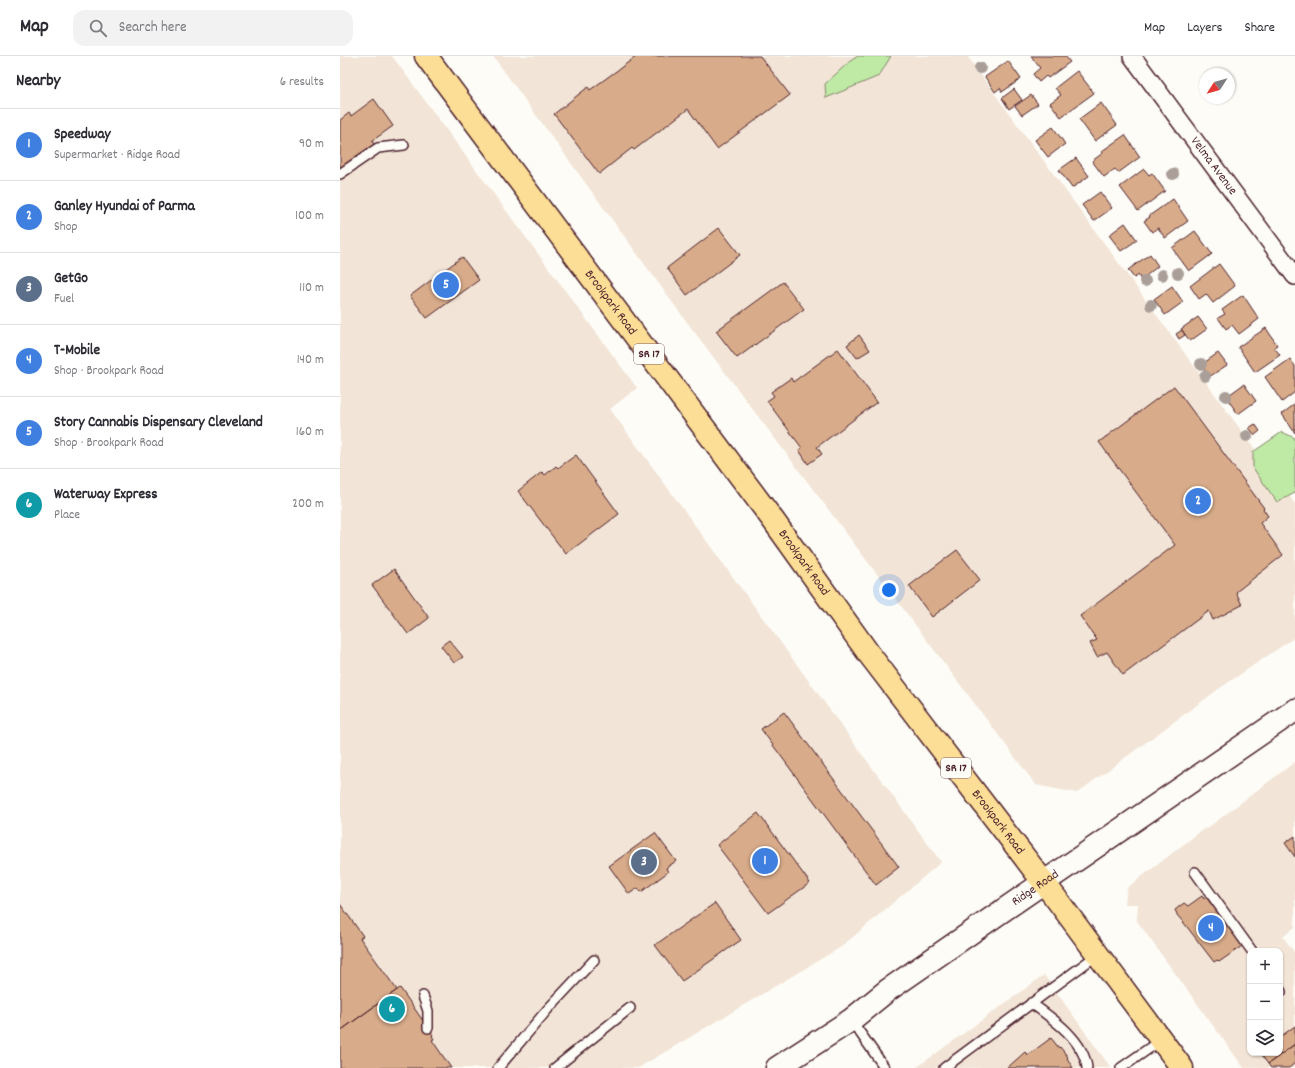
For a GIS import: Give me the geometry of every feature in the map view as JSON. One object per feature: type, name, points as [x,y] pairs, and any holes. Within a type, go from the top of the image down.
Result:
[{"type":"main road","name":"Brookpark Road","points":[[426,56],[773,520],[869,654],[1098,954],[1182,1068]]},
{"type":"main road","name":"Ridge Road","points":[[789,1062],[851,1020],[888,990],[1043,882],[1295,711]]},
{"type":"street","name":"Velma Avenue","points":[[1132,56],[1295,276]]},
{"type":"lane","points":[[340,174],[378,148],[404,145]]},
{"type":"lane","points":[[1195,872],[1250,948]]},
{"type":"lane","points":[[944,1068],[1098,954]]},
{"type":"lane","points":[[498,1068],[547,1010],[594,960]]},
{"type":"lane","points":[[423,996],[428,1011],[428,1028]]},
{"type":"lane","points":[[1031,1003],[1072,1036],[1084,1057],[1087,1068]]},
{"type":"lane","points":[[556,1068],[630,1008]]},
{"type":"lane","points":[[851,1020],[885,1068]]},
{"type":"lane","points":[[1121,1068],[1161,1040]]},
{"type":"lane","points":[[953,1068],[956,1059]]},
{"type":"shaded area","points":[[340,56],[392,56],[637,388],[610,409],[941,862],[841,947],[638,1068],[340,1068]]},
{"type":"shaded area","points":[[493,56],[967,56],[1295,504],[1295,637],[1220,688],[1077,793],[1036,785],[681,314]]},
{"type":"shaded area","points":[[1295,762],[1295,927],[1283,937],[1295,953],[1295,1068],[1244,1068],[1137,921],[1138,904],[1125,904],[1127,888],[1205,828],[1206,829]]},
{"type":"shaded area","points":[[1044,975],[1111,1068],[916,1068]]},
{"type":"green space","points":[[858,56],[891,56],[879,76],[826,98],[825,84],[849,62]]},
{"type":"green space","points":[[1282,432],[1295,438],[1295,493],[1277,502],[1253,468],[1253,452]]},
{"type":"building","points":[[637,56],[760,56],[790,95],[717,149],[688,109],[634,150],[632,148],[599,174],[554,114],[588,87],[590,90]]},
{"type":"building","points":[[1031,56],[1065,56],[1070,62],[1048,78],[1046,76],[1039,82],[1033,74],[1040,68]]},
{"type":"building","points":[[1008,61],[1021,79],[1002,92],[1000,88],[995,92],[985,77]]},
{"type":"building","points":[[1077,71],[1094,93],[1061,117],[1050,103],[1061,95],[1055,88]]},
{"type":"building","points":[[1014,89],[1022,100],[1009,109],[1002,98]]},
{"type":"building","points":[[1031,95],[1038,104],[1022,115],[1015,106]]},
{"type":"building","points":[[374,99],[393,126],[372,141],[375,146],[354,162],[352,159],[340,168],[340,120],[349,113],[351,116]]},
{"type":"building","points":[[1101,103],[1117,125],[1095,141],[1079,119]]},
{"type":"building","points":[[1053,127],[1065,144],[1048,157],[1035,140]]},
{"type":"building","points":[[1125,135],[1140,157],[1118,173],[1115,169],[1104,177],[1092,161],[1103,153],[1102,151]]},
{"type":"building","points":[[1076,158],[1089,176],[1072,188],[1059,170]]},
{"type":"building","points":[[1144,169],[1149,175],[1152,173],[1165,191],[1138,211],[1120,187]]},
{"type":"building","points":[[1100,192],[1112,208],[1094,221],[1082,205]]},
{"type":"building","points":[[1173,199],[1188,221],[1165,238],[1158,228],[1152,232],[1144,221]]},
{"type":"building","points":[[1125,223],[1137,240],[1121,251],[1109,235]]},
{"type":"building","points":[[719,228],[740,255],[687,295],[667,268]]},
{"type":"building","points":[[1195,231],[1212,254],[1189,271],[1172,248]]},
{"type":"building","points":[[1150,254],[1158,266],[1141,280],[1138,275],[1134,278],[1128,270]]},
{"type":"building","points":[[462,257],[479,280],[427,318],[410,296]]},
{"type":"building","points":[[1219,264],[1235,286],[1213,303],[1206,294],[1199,299],[1190,286]]},
{"type":"building","points":[[783,282],[804,309],[737,358],[716,331]]},
{"type":"building","points":[[1172,286],[1183,302],[1165,315],[1154,299]]},
{"type":"building","points":[[1243,295],[1259,319],[1239,334],[1232,325],[1226,329],[1218,318],[1225,314],[1222,310]]},
{"type":"building","points":[[1198,317],[1207,329],[1190,341],[1181,329]]},
{"type":"building","points":[[1266,328],[1277,345],[1274,347],[1280,355],[1255,372],[1238,347]]},
{"type":"building","points":[[1182,330],[1185,335],[1179,339],[1176,334]]},
{"type":"building","points":[[859,335],[870,350],[857,358],[847,345]]},
{"type":"building","points":[[838,349],[877,402],[817,447],[822,454],[808,464],[799,450],[802,448],[767,401],[774,396],[771,392],[791,378],[793,382]]},
{"type":"building","points":[[1218,353],[1227,365],[1209,377],[1201,365]]},
{"type":"building","points":[[1290,359],[1295,366],[1295,392],[1282,402],[1265,377]]},
{"type":"building","points":[[1244,384],[1256,401],[1238,414],[1226,397]]},
{"type":"building","points":[[1174,386],[1264,508],[1263,509],[1268,516],[1260,523],[1283,555],[1236,592],[1242,605],[1213,620],[1209,611],[1123,675],[1107,652],[1097,657],[1090,643],[1097,640],[1080,616],[1175,545],[1099,442]]},
{"type":"building","points":[[1295,404],[1295,433],[1282,414]]},
{"type":"building","points":[[1255,424],[1260,431],[1255,435],[1249,428]]},
{"type":"building","points":[[576,455],[619,514],[566,554],[518,491],[542,472],[545,475],[556,466],[558,468]]},
{"type":"building","points":[[957,550],[980,580],[932,617],[909,586]]},
{"type":"building","points":[[394,569],[429,618],[408,634],[372,585]]},
{"type":"building","points":[[449,640],[463,657],[454,663],[441,646]]},
{"type":"building","points":[[784,712],[899,867],[876,885],[761,729]]},
{"type":"building","points":[[758,813],[810,883],[768,913],[717,845]]},
{"type":"building","points":[[655,833],[676,861],[666,868],[668,872],[641,892],[638,888],[629,894],[609,866]]},
{"type":"building","points":[[1295,836],[1295,857],[1285,843]]},
{"type":"building","points":[[1202,896],[1204,899],[1206,897],[1218,913],[1220,911],[1242,946],[1219,962],[1217,960],[1214,962],[1177,915],[1175,910],[1184,903],[1188,906]]},
{"type":"building","points":[[715,903],[741,940],[682,981],[655,945]]},
{"type":"building","points":[[340,904],[363,936],[360,938],[397,990],[340,1031]]},
{"type":"building","points":[[400,988],[433,1035],[432,1036],[434,1039],[432,1040],[451,1068],[340,1068],[340,1031]]},
{"type":"building","points":[[1295,1026],[1295,1044],[1283,1053],[1283,1035]]},
{"type":"building","points":[[1051,1038],[1068,1057],[1067,1058],[1073,1068],[1007,1068],[1025,1052],[1028,1055]]},
{"type":"building","points":[[1295,1044],[1295,1063],[1289,1068],[1271,1068],[1268,1064],[1279,1056],[1283,1056],[1283,1053]]},
{"type":"building","points":[[1262,1056],[1279,1056],[1268,1064]]},
{"type":"place","name":"Story Cannabis Dispensary Cleveland","points":[[446,285]]},
{"type":"place","name":"Ganley Hyundai of Parma","points":[[1198,501]]},
{"type":"place","name":"Speedway","points":[[765,861]]},
{"type":"place","name":"GetGo","points":[[644,862]]},
{"type":"place","name":"T-Mobile","points":[[1211,928]]},
{"type":"place","name":"Waterway Express","points":[[392,1009]]}]
